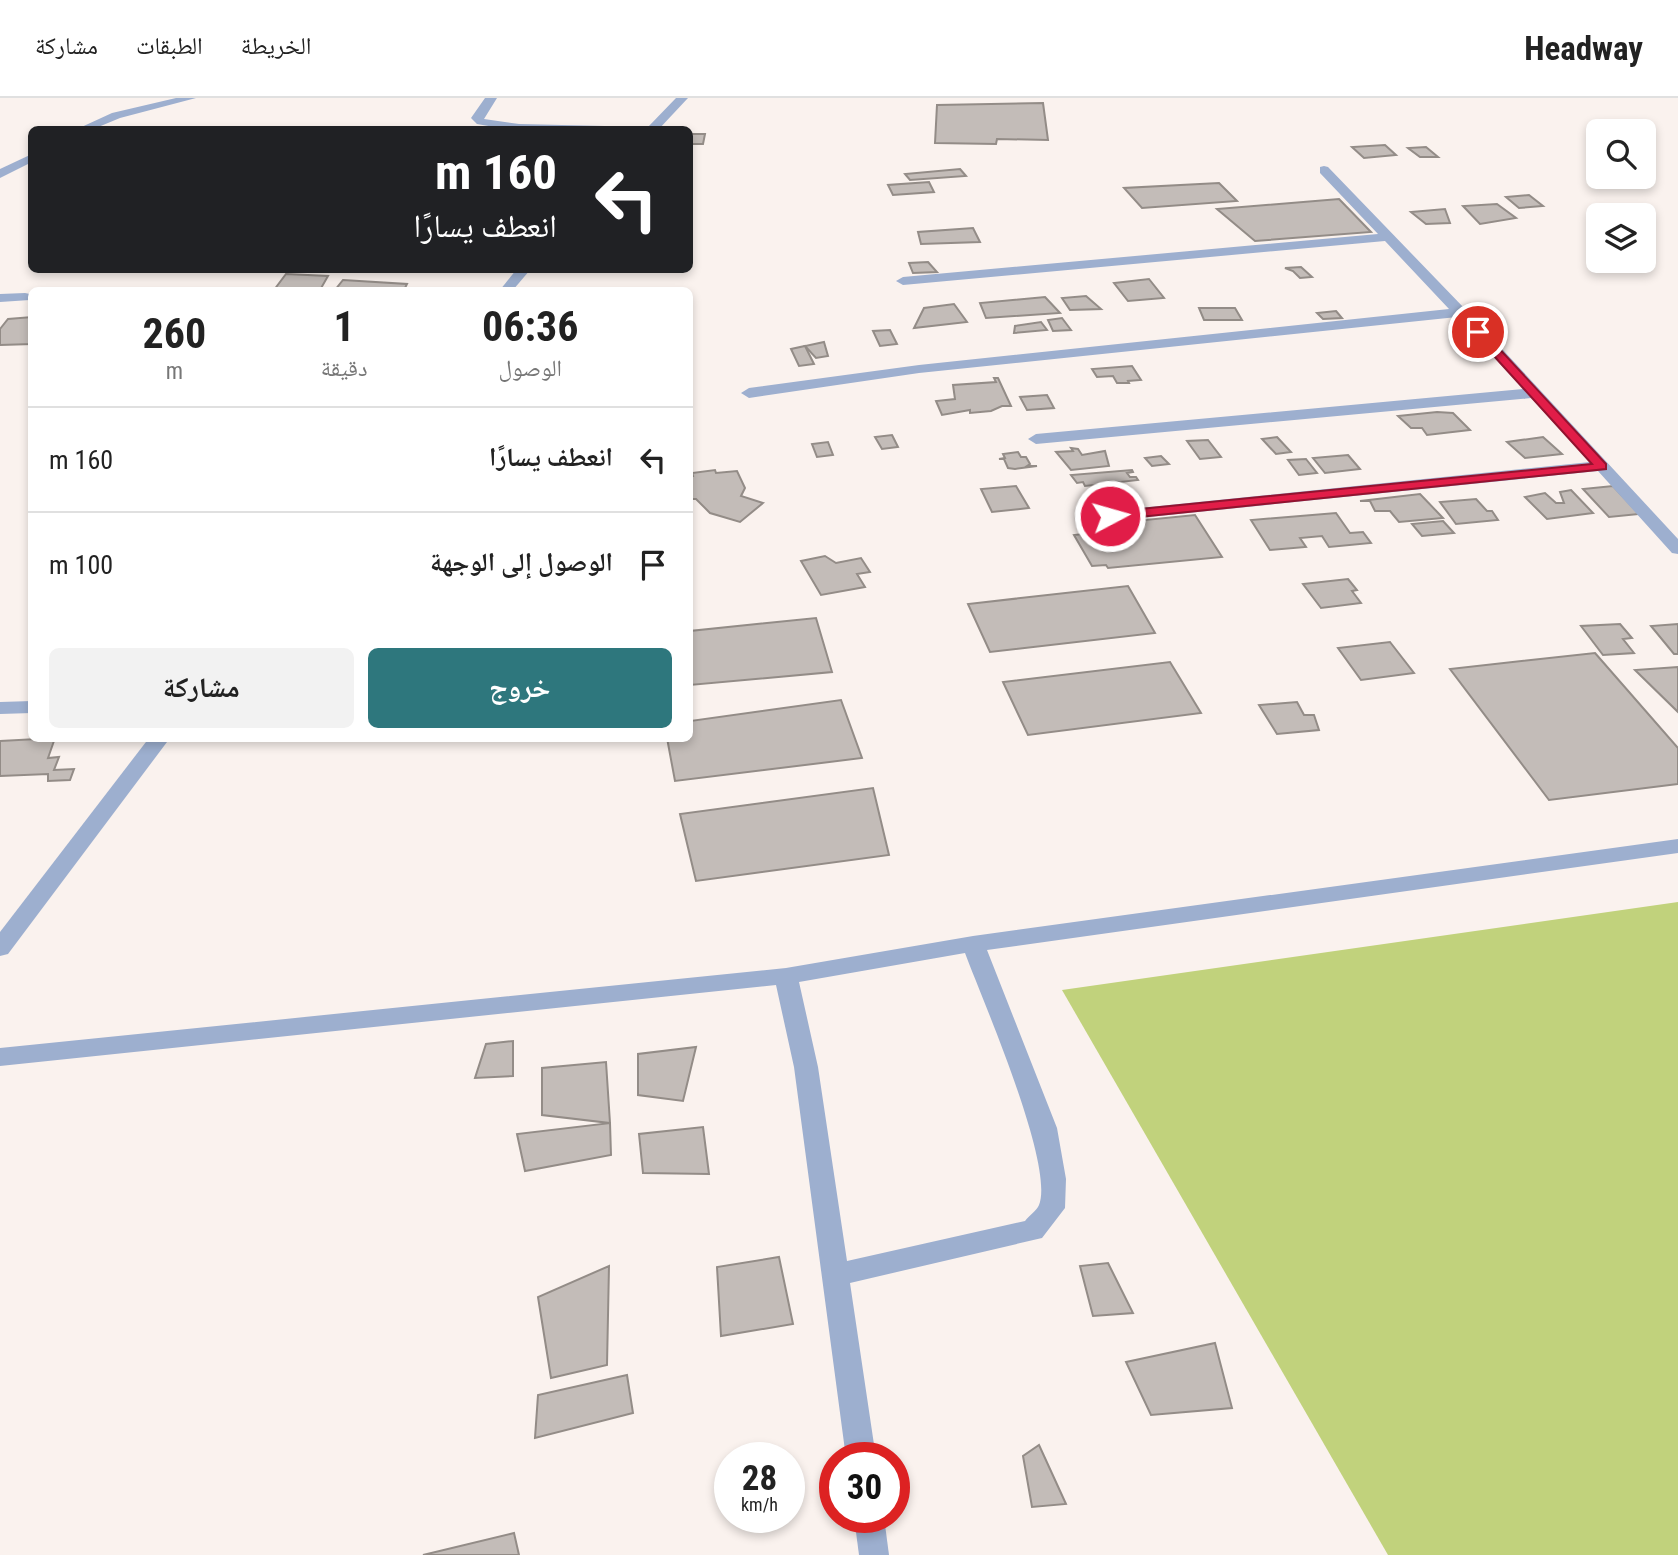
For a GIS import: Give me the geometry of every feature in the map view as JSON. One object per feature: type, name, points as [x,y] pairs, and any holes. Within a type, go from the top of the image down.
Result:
[{"type":"street","points":[[90,126],[116,115],[190,98]]},
{"type":"street","points":[[491,98],[477,118],[481,122],[511,126]]},
{"type":"street","points":[[653,126],[682,98]]},
{"type":"street","points":[[0,174],[28,159]]},
{"type":"street","points":[[1324,170],[1385,237],[1460,312],[1678,550]]},
{"type":"street","points":[[903,281],[1385,237]]},
{"type":"street","points":[[509,287],[520,273]]},
{"type":"street","points":[[0,298],[25,297]]},
{"type":"street","points":[[749,393],[876,374],[1460,312]]},
{"type":"street","points":[[1036,439],[1534,393]]},
{"type":"street","points":[[1110,516],[1601,467]]},
{"type":"street","points":[[0,708],[28,707]]},
{"type":"street","points":[[0,948],[156,742]]},
{"type":"street","points":[[0,1056],[786,976],[973,944],[1678,846]]},
{"type":"street","points":[[837,1275],[1033,1230],[1052,1208],[1053,1179],[1044,1128],[973,944]]},
{"type":"street","points":[[786,976],[806,1068],[859,1442]]},
{"type":"street","points":[[871,1533],[874,1555]]},
{"type":"green space","points":[[1678,902],[1678,1555],[1388,1555],[1062,990]]},
{"type":"building","points":[[1043,103],[1048,140],[997,139],[996,144],[935,143],[937,105]]},
{"type":"building","points":[[693,134],[705,134],[703,144],[693,144]]},
{"type":"building","points":[[1385,145],[1396,155],[1364,158],[1352,147]]},
{"type":"building","points":[[1426,147],[1438,157],[1420,157],[1408,148]]},
{"type":"building","points":[[960,169],[966,176],[910,180],[905,174]]},
{"type":"building","points":[[929,182],[934,192],[893,195],[888,185]]},
{"type":"building","points":[[1219,183],[1237,201],[1142,208],[1124,188]]},
{"type":"building","points":[[1529,195],[1543,206],[1519,208],[1506,197]]},
{"type":"building","points":[[1339,199],[1371,232],[1255,241],[1217,209]]},
{"type":"building","points":[[1497,204],[1516,218],[1480,224],[1463,206]]},
{"type":"building","points":[[1445,209],[1450,223],[1426,224],[1411,212]]},
{"type":"building","points":[[973,228],[980,242],[921,244],[918,232]]},
{"type":"building","points":[[928,262],[937,272],[913,273],[909,263]]},
{"type":"building","points":[[1301,267],[1312,277],[1300,278],[1285,268]]},
{"type":"building","points":[[286,274],[328,276],[322,287],[276,287]]},
{"type":"building","points":[[1149,279],[1164,298],[1128,301],[1114,283]]},
{"type":"building","points":[[343,280],[407,284],[406,287],[337,287]]},
{"type":"building","points":[[1086,296],[1101,309],[1070,310],[1062,298]]},
{"type":"building","points":[[1045,297],[1060,313],[986,318],[980,303]]},
{"type":"building","points":[[954,304],[967,322],[914,328],[924,308]]},
{"type":"building","points":[[1199,308],[1235,308],[1242,320],[1204,320]]},
{"type":"building","points":[[1336,311],[1342,318],[1323,319],[1317,313]]},
{"type":"building","points":[[28,317],[28,344],[0,345],[0,329],[8,319]]},
{"type":"building","points":[[1062,318],[1071,330],[1053,331],[1048,320]]},
{"type":"building","points":[[1041,322],[1047,330],[1014,333],[1015,326]]},
{"type":"building","points":[[890,330],[897,344],[880,346],[873,331]]},
{"type":"building","points":[[824,342],[828,356],[816,358],[805,346]]},
{"type":"building","points":[[805,346],[814,364],[799,366],[791,349]]},
{"type":"building","points":[[1132,366],[1141,380],[1128,381],[1129,383],[1117,383],[1113,376],[1097,377],[1092,369]]},
{"type":"building","points":[[994,378],[998,378],[1011,406],[1002,406],[991,411],[970,413],[970,410],[942,415],[936,401],[955,399],[953,385],[996,382]]},
{"type":"building","points":[[1047,395],[1054,408],[1027,410],[1020,397]]},
{"type":"building","points":[[1453,413],[1470,430],[1427,435],[1422,428],[1411,428],[1398,416]]},
{"type":"building","points":[[892,435],[898,447],[882,449],[875,437]]},
{"type":"building","points":[[1277,437],[1291,452],[1276,454],[1262,439]]},
{"type":"building","points":[[1543,437],[1562,454],[1525,458],[1507,442]]},
{"type":"building","points":[[1208,440],[1221,457],[1200,459],[1187,441]]},
{"type":"building","points":[[828,442],[833,455],[817,457],[812,444]]},
{"type":"building","points":[[1071,448],[1078,449],[1082,455],[1105,451],[1109,466],[1071,470],[1056,452],[1073,451]]},
{"type":"building","points":[[1018,452],[1021,457],[1026,457],[1030,464],[1027,466],[1037,466],[1008,468],[1004,459],[999,459],[1005,458],[1003,454]]},
{"type":"building","points":[[1348,455],[1360,469],[1325,473],[1313,458]]},
{"type":"building","points":[[1161,456],[1169,464],[1152,466],[1145,458]]},
{"type":"building","points":[[1306,459],[1317,473],[1299,475],[1288,460]]},
{"type":"building","points":[[737,471],[745,488],[741,496],[763,503],[740,522],[710,513],[693,499],[693,473]]},
{"type":"building","points":[[1133,472],[1127,473],[1138,480],[1085,486],[1083,482],[1077,483],[1071,475]]},
{"type":"building","points":[[1016,486],[1029,508],[992,512],[981,489]]},
{"type":"building","points":[[1613,486],[1639,514],[1609,517],[1583,489]]},
{"type":"building","points":[[1571,490],[1593,513],[1547,519],[1525,497],[1545,493],[1556,503],[1564,503],[1560,492]]},
{"type":"building","points":[[1420,494],[1443,518],[1399,522],[1390,511],[1375,511],[1370,501],[1360,501]]},
{"type":"building","points":[[1476,499],[1487,511],[1492,511],[1498,520],[1456,524],[1440,502]]},
{"type":"building","points":[[1336,513],[1350,533],[1363,532],[1371,543],[1329,547],[1322,536],[1300,538],[1306,547],[1270,550],[1251,520]]},
{"type":"building","points":[[1195,515],[1222,557],[1108,568],[1106,565],[1092,566],[1074,535],[1119,530],[1115,523]]},
{"type":"building","points":[[1443,521],[1454,533],[1422,536],[1412,524]]},
{"type":"building","points":[[825,556],[836,563],[861,558],[870,572],[857,574],[865,587],[821,595],[801,561]]},
{"type":"building","points":[[1348,579],[1357,590],[1352,591],[1361,603],[1321,608],[1303,584]]},
{"type":"building","points":[[1128,586],[1155,633],[990,652],[968,604]]},
{"type":"building","points":[[816,618],[832,672],[693,685],[693,631]]},
{"type":"building","points":[[1620,624],[1632,638],[1623,639],[1634,653],[1603,655],[1581,626]]},
{"type":"building","points":[[1678,624],[1678,654],[1674,654],[1651,626]]},
{"type":"building","points":[[1390,642],[1414,673],[1361,680],[1338,648]]},
{"type":"building","points":[[1595,653],[1678,748],[1678,784],[1549,800],[1450,669]]},
{"type":"building","points":[[1170,662],[1201,713],[1028,735],[1003,682]]},
{"type":"building","points":[[1678,667],[1678,712],[1635,670]]},
{"type":"building","points":[[841,700],[862,758],[675,781],[668,742],[693,742],[693,721]]},
{"type":"building","points":[[1297,702],[1304,715],[1314,715],[1319,730],[1277,734],[1259,705]]},
{"type":"building","points":[[0,741],[54,742],[48,758],[59,757],[54,770],[74,769],[70,780],[48,781],[48,774],[0,776]]},
{"type":"building","points":[[873,788],[889,855],[696,881],[680,814]]},
{"type":"building","points":[[513,1041],[513,1076],[475,1078],[486,1044]]},
{"type":"building","points":[[696,1047],[683,1101],[638,1095],[638,1054]]},
{"type":"building","points":[[606,1062],[610,1123],[542,1115],[542,1068]]},
{"type":"building","points":[[610,1123],[611,1155],[525,1171],[517,1134]]},
{"type":"building","points":[[703,1127],[709,1174],[643,1173],[639,1134]]},
{"type":"building","points":[[779,1257],[793,1324],[721,1336],[717,1267]]},
{"type":"building","points":[[1108,1263],[1133,1313],[1093,1316],[1080,1266]]},
{"type":"building","points":[[609,1266],[607,1365],[551,1378],[538,1297]]},
{"type":"building","points":[[1215,1343],[1232,1408],[1151,1415],[1126,1362]]},
{"type":"building","points":[[627,1375],[633,1413],[535,1438],[538,1395]]},
{"type":"building","points":[[1039,1445],[1066,1504],[1032,1507],[1023,1456]]},
{"type":"building","points":[[514,1533],[519,1555],[423,1555]]},
{"type":"route","points":[[1110,516],[1601,467],[1478,332]]}]
